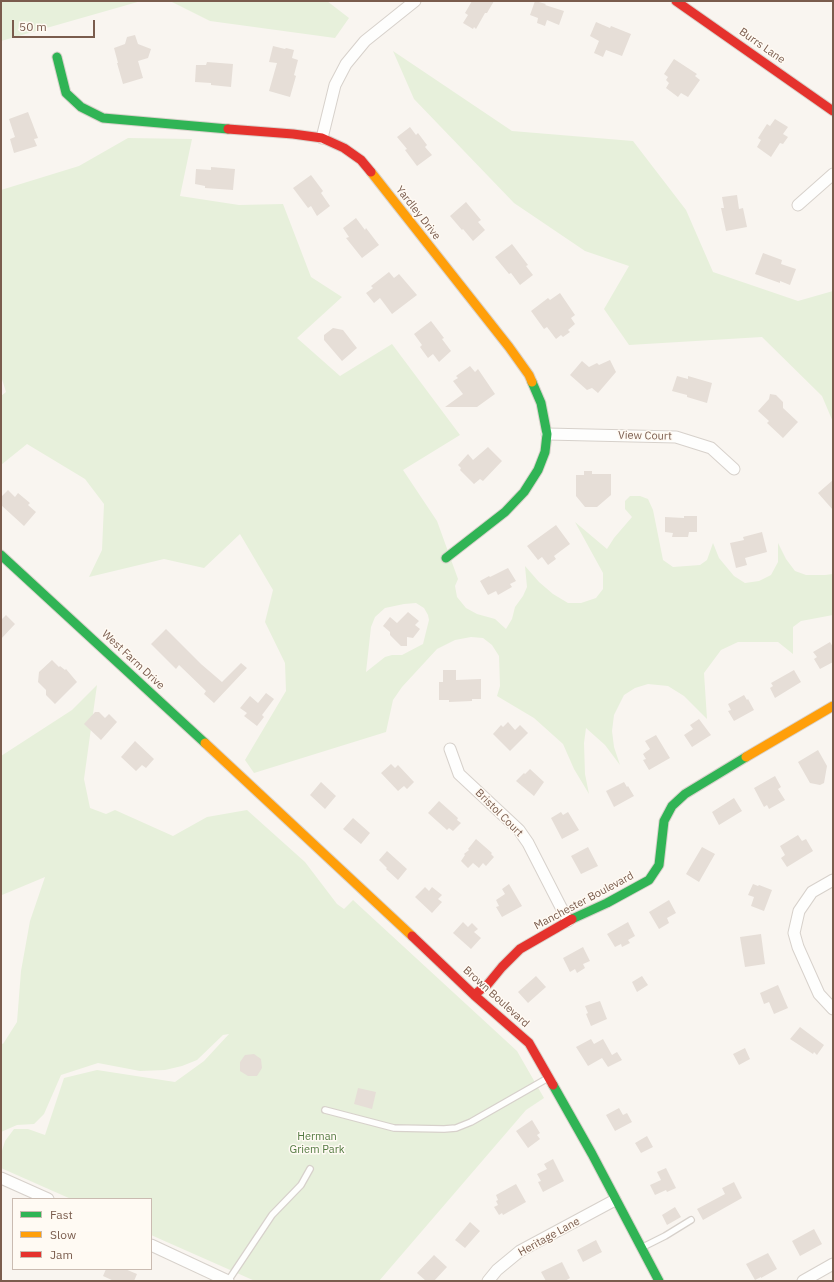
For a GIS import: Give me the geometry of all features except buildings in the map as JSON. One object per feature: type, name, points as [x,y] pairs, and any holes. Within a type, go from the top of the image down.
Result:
[{"type":"street","points":[[322,138],[335,86],[346,64],[366,40],[415,1]]},
{"type":"street","name":"Burrs Lane","points":[[676,1],[833,111]]},
{"type":"street","name":"Yardley Drive","points":[[57,58],[66,93],[81,107],[103,118],[293,134],[322,138],[344,148],[361,160],[509,347],[529,375],[541,403],[547,434],[545,452],[538,470],[524,492],[505,512],[446,558]]},
{"type":"street","points":[[798,205],[833,174]]},
{"type":"street","name":"View Court","points":[[547,434],[676,437],[710,448],[734,469]]},
{"type":"street","name":"West Farm Drive","points":[[1,555],[249,783]]},
{"type":"street","name":"Manchester Boulevard","points":[[474,995],[488,984],[520,949],[568,921],[607,904],[650,880],[659,865],[664,821],[672,806],[685,794],[833,706]]},
{"type":"street","name":"Bristol Court","points":[[450,749],[459,774],[519,830],[528,843],[568,921]]},
{"type":"street","name":"Brown Boulevard","points":[[249,783],[474,995],[529,1043],[592,1154],[658,1281]]},
{"type":"street","points":[[833,880],[812,892],[799,911],[794,933],[798,947],[819,994],[833,1009]]},
{"type":"street","points":[[1,1178],[46,1198]]},
{"type":"street","name":"Heritage Lane","points":[[488,1281],[497,1270],[520,1251],[615,1200]]},
{"type":"street","points":[[152,1245],[228,1281]]},
{"type":"street","points":[[803,1281],[833,1264]]},
{"type":"lane","points":[[325,1110],[394,1128],[456,1128],[472,1122],[549,1077]]},
{"type":"lane","points":[[228,1281],[272,1215],[301,1186],[310,1169]]},
{"type":"lane","points":[[641,1248],[665,1236],[691,1220]]},
{"type":"green space","points":[[1,1],[141,1],[1,41]]},
{"type":"green space","points":[[170,1],[327,1],[349,18],[335,38],[210,21]]},
{"type":"green space","points":[[393,51],[512,131],[633,141],[686,210],[713,272],[798,301],[833,291],[833,422],[822,396],[762,337],[629,345],[604,309],[629,266],[585,251],[514,203],[414,99]]},
{"type":"green space","points":[[128,138],[192,139],[180,196],[239,205],[283,204],[311,277],[342,297],[297,338],[340,376],[392,344],[460,435],[403,470],[437,521],[458,579],[455,586],[457,597],[466,608],[477,614],[495,619],[506,629],[512,619],[515,607],[523,596],[527,587],[525,566],[539,582],[553,594],[568,603],[581,603],[596,598],[603,589],[603,573],[575,522],[607,549],[614,538],[632,517],[625,509],[625,501],[630,496],[640,496],[648,499],[653,510],[663,560],[673,567],[700,565],[707,560],[713,543],[719,558],[734,576],[745,583],[759,581],[771,575],[778,562],[778,543],[786,559],[795,571],[806,575],[833,574],[833,615],[801,621],[793,627],[793,654],[778,642],[738,642],[721,650],[704,673],[707,719],[684,696],[668,686],[648,684],[635,688],[624,695],[614,715],[612,731],[614,747],[620,765],[605,745],[586,728],[584,743],[585,774],[589,794],[574,769],[563,744],[534,718],[497,696],[500,686],[499,656],[492,645],[483,638],[471,637],[455,640],[437,649],[402,687],[393,700],[386,732],[254,773],[245,760],[286,691],[285,663],[265,622],[273,590],[240,534],[204,568],[164,559],[89,577],[102,550],[104,504],[85,479],[27,444],[1,465],[1,396],[6,392],[1,376],[1,190],[79,166]],"holes":[[[416,603],[424,608],[429,620],[423,644],[402,655],[385,657],[366,672],[371,627],[375,617],[385,608],[404,604]]]},
{"type":"green space","name":"Herman Griem Park","points":[[97,685],[84,779],[90,808],[106,814],[115,810],[173,836],[207,817],[247,810],[305,862],[337,904],[344,909],[353,900],[517,1051],[544,1098],[526,1110],[379,1281],[255,1281],[152,1235],[152,1198],[69,1198],[1,1168],[1,1154],[5,1141],[14,1129],[28,1129],[45,1135],[64,1078],[97,1070],[175,1082],[204,1061],[229,1034],[223,1035],[197,1060],[182,1066],[165,1070],[140,1071],[98,1063],[61,1075],[44,1114],[34,1124],[17,1125],[1,1132],[1,1043],[3,1044],[17,1022],[21,971],[30,921],[45,877],[2,895],[1,894],[1,756],[72,710]]},
{"type":"traffic: fast","points":[[57,57],[66,93],[81,107],[103,118],[228,129]]},
{"type":"traffic: fast","points":[[446,558],[505,512],[524,492],[538,470],[545,452],[547,434],[541,403],[532,382]]},
{"type":"traffic: fast","points":[[1,555],[205,743]]},
{"type":"traffic: fast","points":[[572,919],[607,903],[649,880],[659,865],[664,821],[672,806],[685,794],[746,757]]},
{"type":"traffic: fast","points":[[553,1085],[592,1154],[659,1281]]},
{"type":"traffic: slow","points":[[371,172],[509,347],[529,375],[532,382]]},
{"type":"traffic: slow","points":[[746,757],[833,706]]},
{"type":"traffic: slow","points":[[205,743],[412,936]]},
{"type":"traffic: jam","points":[[676,1],[833,111]]},
{"type":"traffic: jam","points":[[228,129],[293,134],[322,138],[344,148],[361,160],[371,172]]},
{"type":"traffic: jam","points":[[474,995],[488,984],[520,949],[572,919]]},
{"type":"traffic: jam","points":[[412,936],[474,995],[529,1043],[553,1085]]}]
